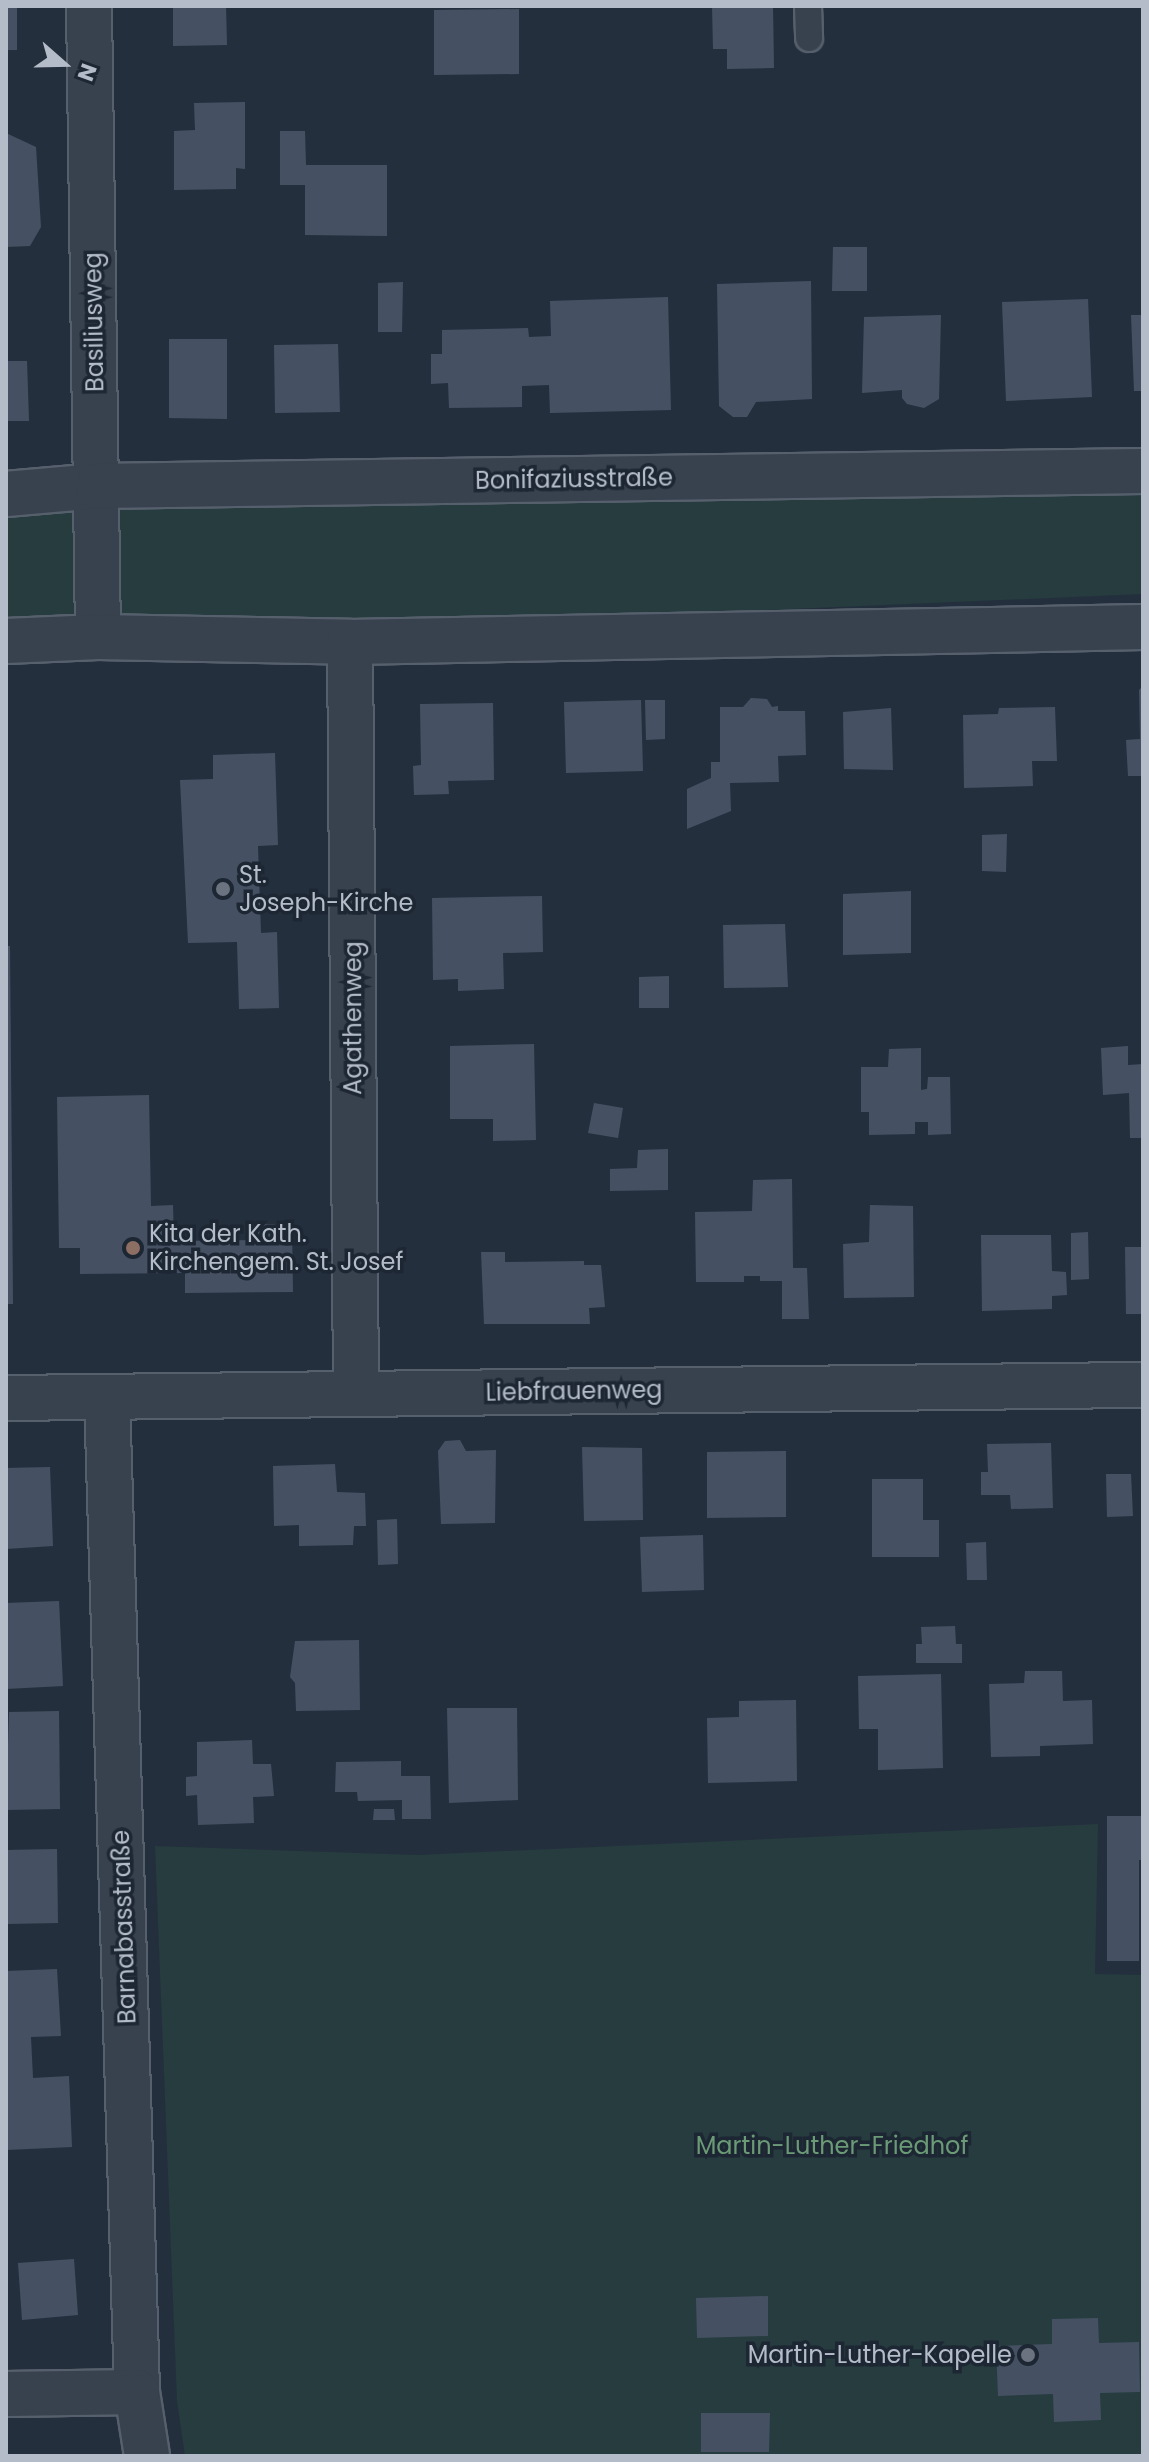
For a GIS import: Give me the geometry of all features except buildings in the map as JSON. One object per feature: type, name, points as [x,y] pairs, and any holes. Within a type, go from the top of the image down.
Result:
[{"type":"street","name":"Basiliusweg","points":[[89,6],[98,637]]},
{"type":"street","name":"Bonifaziusstraße","points":[[6,494],[98,486],[1143,471]]},
{"type":"street","points":[[6,641],[98,637],[350,642],[1143,627]]},
{"type":"street","name":"Agathenweg","points":[[350,642],[356,1394]]},
{"type":"street","name":"Liebfrauenweg","points":[[6,1398],[1143,1385]]},
{"type":"street","name":"Barnabasstraße","points":[[107,1397],[137,2392],[147,2456]]},
{"type":"street","points":[[6,2394],[137,2392]]},
{"type":"lane","points":[[808,6],[809,38]]},
{"type":"green space","points":[[1143,492],[1143,594],[344,628],[6,632],[6,507]]},
{"type":"green space","name":"Martin-Luther-Friedhof","points":[[1098,1824],[1095,1974],[1143,1975],[1143,2456],[185,2456],[177,2401],[155,1846],[418,1855]]},
{"type":"place","name":"St. Joseph-Kirche","points":[[223,889]]},
{"type":"place","name":"Kita der Kath. Kirchengem. St. Josef","points":[[133,1248]]},
{"type":"place","name":"Martin-Luther-Kapelle","points":[[1028,2355]]}]
